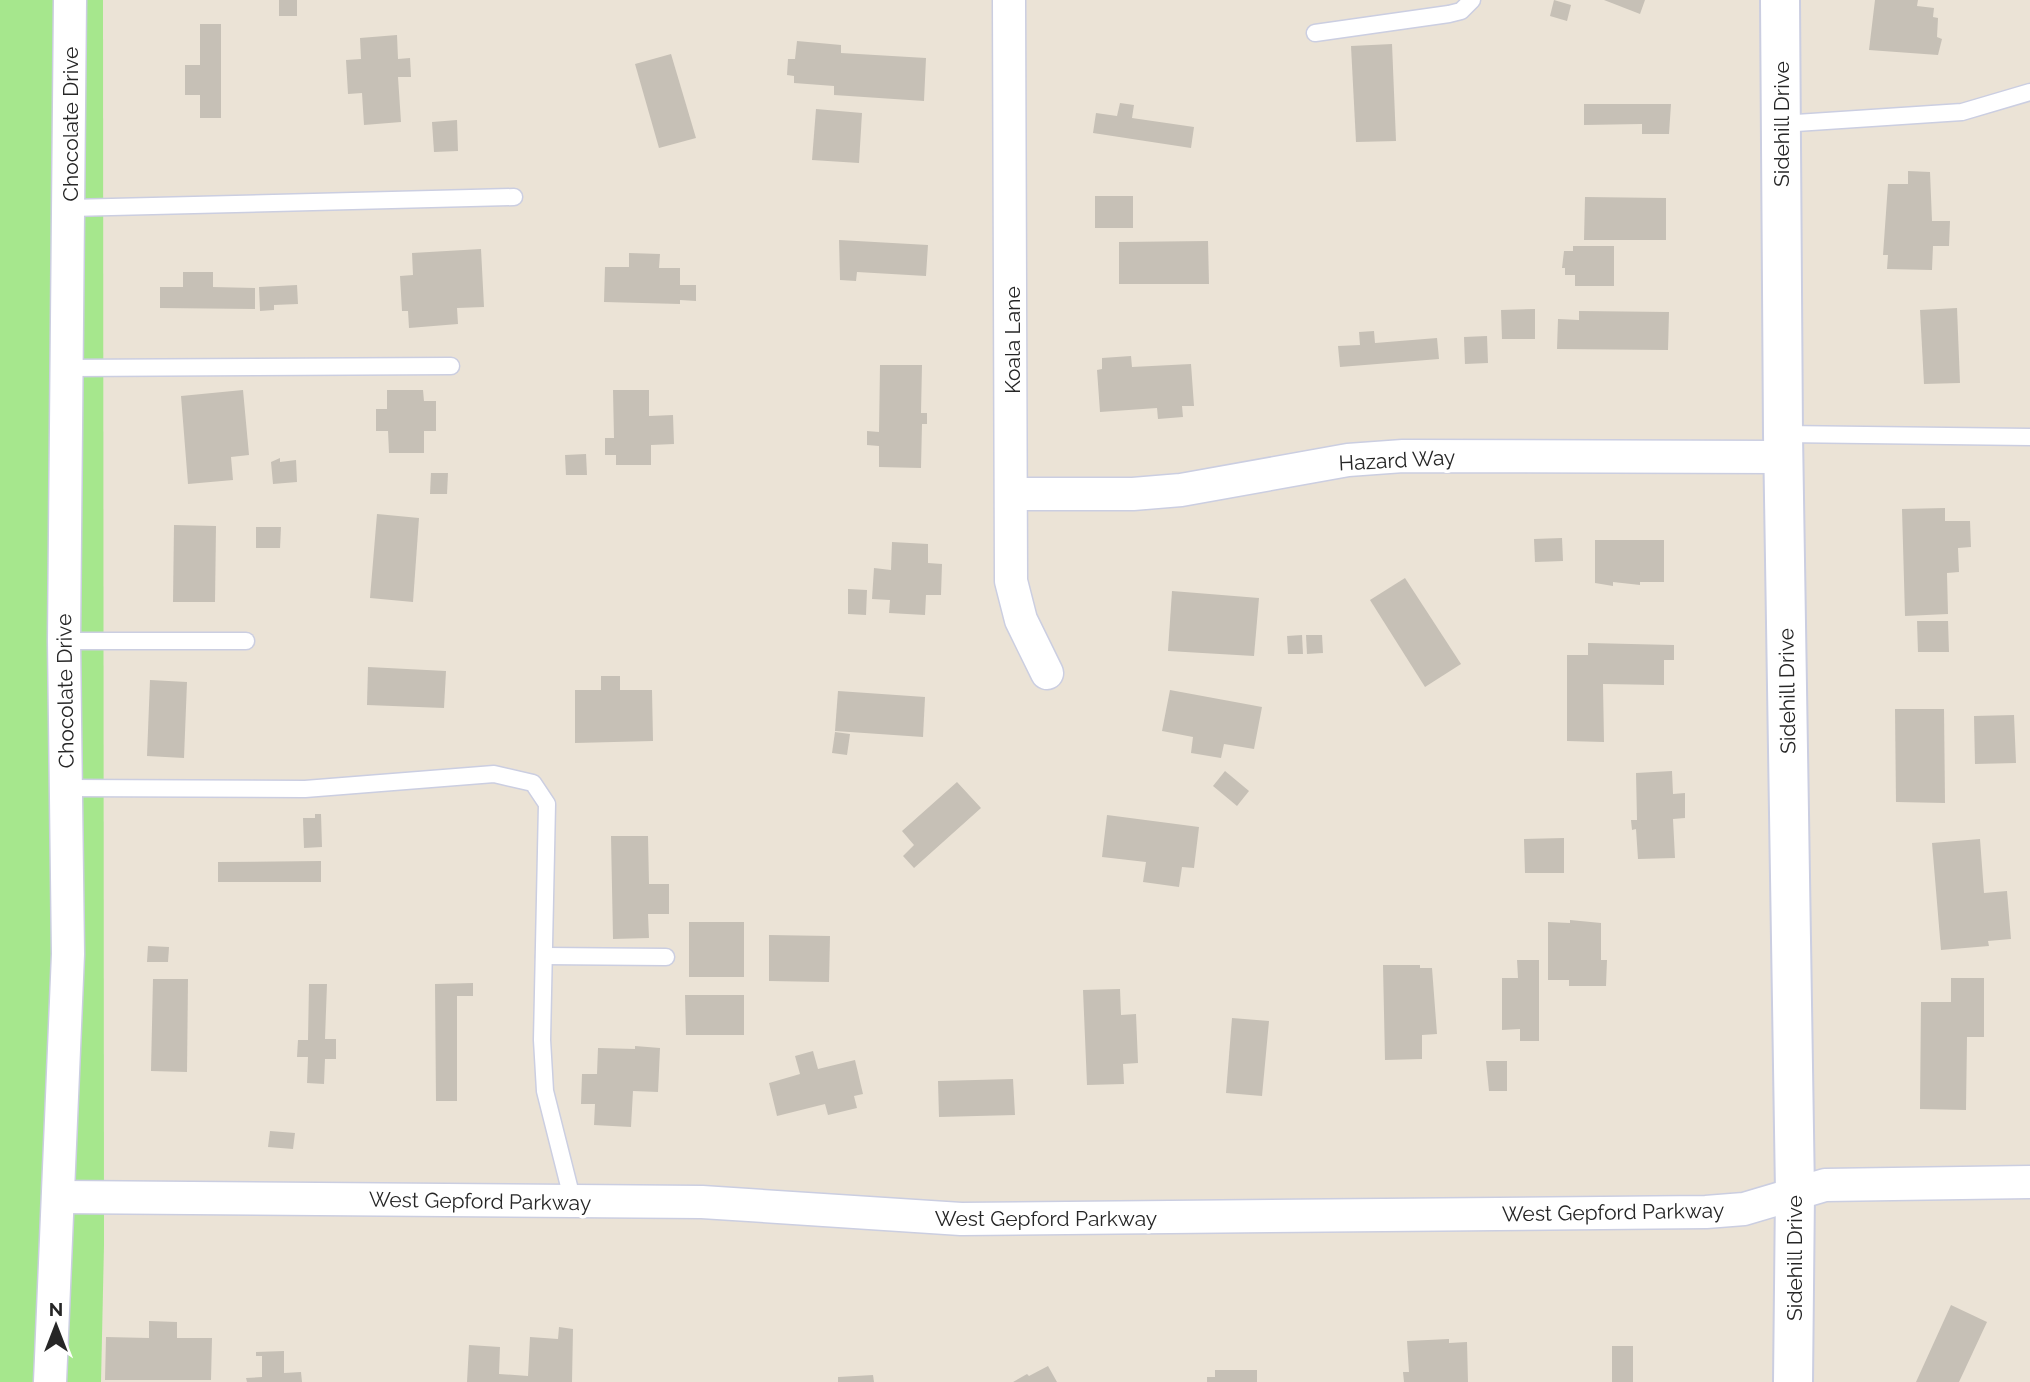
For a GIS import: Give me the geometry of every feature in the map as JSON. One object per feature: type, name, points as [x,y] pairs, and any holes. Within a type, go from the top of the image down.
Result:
[{"type":"street","name":"Chocolate Drive","points":[[50,1382],[60,1197],[68,954],[64,641],[70,0]]},
{"type":"street","name":"Koala Lane","points":[[1009,0],[1013,494],[1011,581],[1021,620],[1047,673]]},
{"type":"street","name":"Sidehill Drive","points":[[1780,0],[1783,445],[1795,1193],[1793,1382]]},
{"type":"street","name":"Hazard Way","points":[[1013,494],[1133,494],[1181,490],[1348,460],[1403,456],[1783,445]]},
{"type":"street","name":"West Gepford Parkway","points":[[60,1197],[750,1204],[906,1218],[989,1219],[1706,1212],[1744,1209],[1825,1185],[2030,1182]]},
{"type":"lane","points":[[1315,33],[1449,14],[1461,11],[1472,0]]},
{"type":"lane","points":[[1781,124],[1962,112],[2030,92]]},
{"type":"lane","points":[[69,208],[514,197]]},
{"type":"lane","points":[[68,368],[451,366]]},
{"type":"lane","points":[[1783,445],[2030,437]]},
{"type":"lane","points":[[64,641],[246,641]]},
{"type":"lane","points":[[66,788],[306,789],[494,774],[533,783],[547,804],[545,1091],[573,1202]]},
{"type":"lane","points":[[544,956],[666,957]]},
{"type":"green space","points":[[0,0],[103,0],[104,1245],[101,1382],[0,1382]]},
{"type":"building","points":[[279,0],[297,0],[297,16],[279,16]]},
{"type":"building","points":[[1554,0],[1571,5],[1567,21],[1550,16]]},
{"type":"building","points":[[1604,0],[1645,0],[1640,14]]},
{"type":"building","points":[[1875,0],[1918,0],[1917,6],[1934,8],[1933,17],[1938,18],[1937,37],[1942,39],[1938,55],[1869,50]]},
{"type":"building","points":[[200,24],[221,24],[221,118],[200,118],[200,95],[185,95],[185,65],[200,65]]},
{"type":"building","points":[[397,35],[398,59],[410,58],[411,77],[398,77],[401,122],[364,125],[362,93],[348,94],[346,60],[361,59],[360,38]]},
{"type":"building","points":[[797,41],[841,45],[841,53],[926,58],[924,101],[834,95],[834,86],[794,83],[794,76],[787,75],[788,59],[795,59]]},
{"type":"building","points":[[1392,44],[1396,141],[1356,142],[1351,46]]},
{"type":"building","points":[[671,54],[696,138],[659,148],[635,64]]},
{"type":"building","points":[[1120,103],[1134,105],[1132,118],[1194,127],[1191,148],[1093,133],[1096,113],[1117,116]]},
{"type":"building","points":[[1584,104],[1671,104],[1669,134],[1642,134],[1642,124],[1584,125]]},
{"type":"building","points":[[816,109],[862,113],[859,163],[812,160]]},
{"type":"building","points":[[457,120],[458,151],[434,152],[432,122]]},
{"type":"building","points":[[1908,171],[1930,172],[1932,221],[1950,221],[1949,246],[1933,246],[1932,270],[1887,269],[1888,255],[1883,255],[1888,184],[1908,184]]},
{"type":"building","points":[[1095,196],[1133,196],[1133,228],[1095,228]]},
{"type":"building","points":[[1585,197],[1666,198],[1666,240],[1584,240]]},
{"type":"building","points":[[839,240],[928,245],[926,276],[857,272],[856,281],[840,280]]},
{"type":"building","points":[[1208,241],[1209,284],[1119,284],[1119,242]]},
{"type":"building","points":[[1573,246],[1614,246],[1614,286],[1575,286],[1575,275],[1565,275],[1565,268],[1562,268],[1564,251],[1573,251]]},
{"type":"building","points":[[481,249],[484,307],[457,308],[458,324],[409,328],[408,311],[402,311],[400,276],[413,275],[412,253]]},
{"type":"building","points":[[629,253],[660,254],[659,268],[680,268],[680,285],[696,285],[696,301],[680,300],[680,304],[604,302],[605,267],[629,267]]},
{"type":"building","points":[[183,272],[213,272],[213,287],[255,288],[255,309],[160,308],[160,287],[183,287]]},
{"type":"building","points":[[297,285],[298,304],[274,305],[274,310],[260,311],[259,287]]},
{"type":"building","points":[[1957,308],[1960,383],[1924,384],[1920,310]]},
{"type":"building","points":[[1535,309],[1535,339],[1502,339],[1501,310]]},
{"type":"building","points":[[1579,311],[1669,312],[1668,350],[1557,349],[1558,319],[1579,320]]},
{"type":"building","points":[[1374,331],[1375,343],[1437,338],[1439,359],[1340,367],[1338,346],[1360,345],[1359,332]]},
{"type":"building","points":[[1487,336],[1488,363],[1465,364],[1464,337]]},
{"type":"building","points":[[1131,356],[1132,367],[1191,364],[1194,406],[1182,406],[1183,417],[1158,419],[1157,408],[1100,412],[1097,370],[1102,369],[1102,358]]},
{"type":"building","points":[[880,365],[922,365],[921,413],[927,413],[927,424],[922,424],[921,468],[879,467],[879,446],[867,445],[867,431],[879,432]]},
{"type":"building","points":[[243,390],[249,455],[231,457],[233,480],[188,484],[181,396]]},
{"type":"building","points":[[387,390],[423,390],[424,401],[436,401],[436,431],[424,431],[424,453],[389,453],[388,431],[376,431],[376,409],[387,409]]},
{"type":"building","points":[[613,390],[649,390],[649,416],[673,415],[674,444],[651,445],[651,465],[616,465],[616,455],[605,455],[605,438],[614,438]]},
{"type":"building","points":[[586,454],[587,475],[566,475],[565,455]]},
{"type":"building","points":[[280,458],[280,462],[296,460],[297,482],[273,484],[271,462]]},
{"type":"building","points":[[431,473],[448,473],[447,494],[430,494]]},
{"type":"building","points":[[1945,508],[1945,521],[1970,521],[1971,547],[1958,548],[1959,572],[1947,573],[1948,614],[1905,616],[1902,509]]},
{"type":"building","points":[[377,514],[419,518],[413,602],[370,598]]},
{"type":"building","points":[[174,525],[216,526],[215,602],[173,602]]},
{"type":"building","points":[[256,527],[281,527],[280,548],[256,548]]},
{"type":"building","points":[[1562,538],[1563,561],[1535,562],[1534,539]]},
{"type":"building","points":[[1595,540],[1664,540],[1664,582],[1640,582],[1640,585],[1613,582],[1613,586],[1595,583]]},
{"type":"building","points":[[892,542],[928,544],[928,563],[942,564],[941,595],[926,595],[925,615],[889,613],[890,600],[872,599],[874,568],[891,570]]},
{"type":"building","points":[[1405,578],[1461,664],[1425,687],[1370,600]]},
{"type":"building","points":[[848,589],[867,590],[866,615],[848,614]]},
{"type":"building","points":[[1172,591],[1259,598],[1254,656],[1168,651]]},
{"type":"building","points":[[1917,621],[1948,621],[1949,652],[1918,652]]},
{"type":"building","points":[[1302,635],[1303,654],[1288,654],[1287,636]]},
{"type":"building","points":[[1306,635],[1322,635],[1323,653],[1307,654]]},
{"type":"building","points":[[1588,643],[1674,645],[1674,660],[1664,660],[1664,685],[1603,684],[1604,742],[1567,741],[1567,655],[1588,655]]},
{"type":"building","points":[[368,667],[446,671],[444,708],[367,705]]},
{"type":"building","points":[[601,676],[620,676],[620,690],[652,690],[653,741],[575,743],[575,690],[601,690]]},
{"type":"building","points":[[150,680],[187,682],[184,758],[147,756]]},
{"type":"building","points":[[1170,690],[1262,707],[1254,749],[1224,744],[1221,758],[1191,753],[1193,737],[1162,731]]},
{"type":"building","points":[[838,691],[925,697],[923,737],[835,731]]},
{"type":"building","points":[[1895,709],[1944,709],[1945,803],[1896,802]]},
{"type":"building","points":[[2014,715],[2016,763],[1975,764],[1974,716]]},
{"type":"building","points":[[835,732],[850,734],[847,755],[832,753]]},
{"type":"building","points":[[1225,771],[1249,791],[1237,806],[1213,786]]},
{"type":"building","points":[[1672,771],[1673,794],[1685,793],[1685,818],[1673,819],[1675,858],[1638,859],[1636,829],[1632,830],[1631,820],[1637,820],[1636,773]]},
{"type":"building","points":[[957,782],[981,808],[914,868],[903,856],[914,845],[902,831]]},
{"type":"building","points":[[315,814],[321,814],[322,847],[304,848],[303,818],[315,818]]},
{"type":"building","points":[[1107,815],[1199,827],[1194,868],[1182,867],[1179,887],[1143,882],[1146,862],[1102,857]]},
{"type":"building","points":[[611,836],[648,836],[649,884],[669,884],[669,914],[648,914],[649,938],[613,939]]},
{"type":"building","points":[[1564,838],[1564,873],[1525,873],[1524,839]]},
{"type":"building","points":[[1980,839],[1984,893],[2007,891],[2011,939],[1988,941],[1989,946],[1941,950],[1932,843]]},
{"type":"building","points":[[321,861],[321,882],[218,882],[218,862]]},
{"type":"building","points":[[1570,920],[1601,923],[1601,960],[1607,960],[1606,986],[1569,986],[1569,980],[1548,980],[1548,922],[1570,923]]},
{"type":"building","points":[[689,922],[744,922],[744,977],[689,977]]},
{"type":"building","points":[[769,935],[830,936],[829,982],[769,981]]},
{"type":"building","points":[[148,946],[169,947],[168,962],[147,962]]},
{"type":"building","points":[[1517,960],[1539,960],[1539,1041],[1520,1041],[1520,1029],[1502,1030],[1502,978],[1518,978]]},
{"type":"building","points":[[1383,965],[1420,965],[1420,968],[1432,968],[1437,1034],[1422,1035],[1422,1059],[1385,1060]]},
{"type":"building","points":[[1951,978],[1984,978],[1984,1037],[1967,1037],[1966,1110],[1920,1109],[1921,1002],[1951,1002]]},
{"type":"building","points":[[153,979],[188,979],[187,1072],[151,1071]]},
{"type":"building","points":[[473,983],[473,996],[457,996],[457,1101],[436,1101],[435,984]]},
{"type":"building","points":[[309,984],[327,984],[325,1039],[336,1039],[336,1059],[325,1059],[324,1084],[307,1083],[308,1057],[297,1057],[298,1040],[308,1040]]},
{"type":"building","points":[[1120,989],[1121,1015],[1136,1014],[1138,1063],[1123,1064],[1124,1084],[1087,1085],[1083,990]]},
{"type":"building","points":[[685,995],[744,995],[744,1035],[686,1035]]},
{"type":"building","points":[[1232,1018],[1269,1021],[1262,1096],[1226,1093]]},
{"type":"building","points":[[635,1046],[660,1048],[658,1092],[633,1091],[631,1127],[594,1125],[595,1104],[581,1104],[582,1074],[597,1074],[598,1048],[635,1049]]},
{"type":"building","points":[[813,1051],[818,1069],[855,1060],[863,1094],[854,1096],[857,1108],[828,1115],[825,1104],[777,1116],[769,1083],[800,1074],[795,1056]]},
{"type":"building","points":[[1486,1061],[1507,1061],[1507,1091],[1489,1091]]},
{"type":"building","points":[[1013,1079],[1015,1115],[939,1117],[938,1081]]},
{"type":"building","points":[[270,1131],[295,1133],[293,1149],[268,1147]]},
{"type":"building","points":[[1951,1305],[1987,1322],[1959,1382],[1916,1382]]},
{"type":"building","points":[[149,1321],[177,1322],[177,1338],[212,1338],[211,1380],[105,1380],[106,1337],[149,1338]]},
{"type":"building","points":[[559,1327],[573,1329],[572,1382],[467,1382],[469,1345],[500,1347],[499,1374],[528,1376],[530,1337],[558,1339]]},
{"type":"building","points":[[1449,1339],[1449,1343],[1467,1342],[1468,1382],[1404,1382],[1403,1372],[1409,1372],[1407,1341]]},
{"type":"building","points":[[1612,1346],[1633,1346],[1633,1382],[1612,1382]]},
{"type":"building","points":[[284,1351],[284,1373],[301,1372],[302,1382],[247,1382],[246,1378],[262,1377],[262,1356],[256,1356],[256,1352]]},
{"type":"building","points":[[1048,1366],[1057,1382],[1013,1382],[1027,1374],[1029,1376]]},
{"type":"building","points":[[1215,1370],[1257,1370],[1257,1382],[1207,1382],[1207,1377],[1215,1377]]},
{"type":"building","points":[[873,1375],[874,1382],[838,1382],[838,1377]]}]
